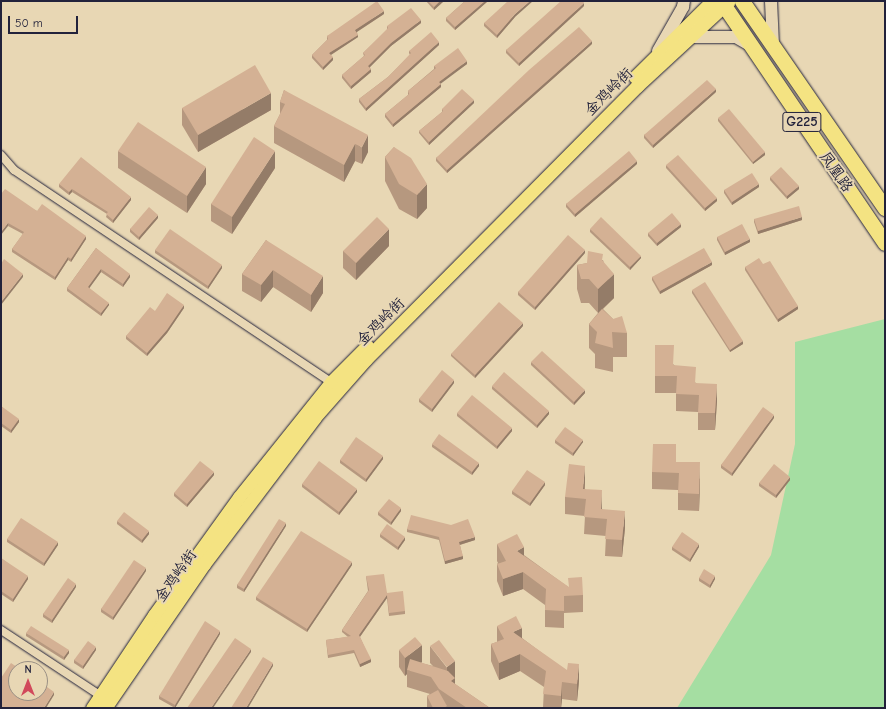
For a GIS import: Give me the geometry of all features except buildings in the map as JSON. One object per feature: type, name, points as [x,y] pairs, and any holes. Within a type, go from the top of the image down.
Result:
[{"type":"highway","name":"凤凰路","points":[[742,1],[773,48],[885,208]]},
{"type":"highway","name":"凤凰路","points":[[722,2],[748,44],[885,243]]},
{"type":"main road","points":[[654,58],[683,7],[684,1]]},
{"type":"main road","points":[[771,1],[770,19],[773,48]]},
{"type":"main road","name":"金鸡岭街","points":[[103,702],[154,615],[239,497],[331,382],[654,58],[722,2]]},
{"type":"main road","name":"金鸡岭街","points":[[92,708],[103,702],[204,564],[315,417],[366,359],[632,91],[690,37],[722,2]]},
{"type":"main road","points":[[690,37],[730,37],[748,44]]},
{"type":"street","points":[[1,155],[14,170],[331,382]]},
{"type":"street","points":[[1,630],[103,702]]},
{"type":"green space","points":[[885,319],[885,708],[677,708],[771,555],[795,444],[795,342]]}]
